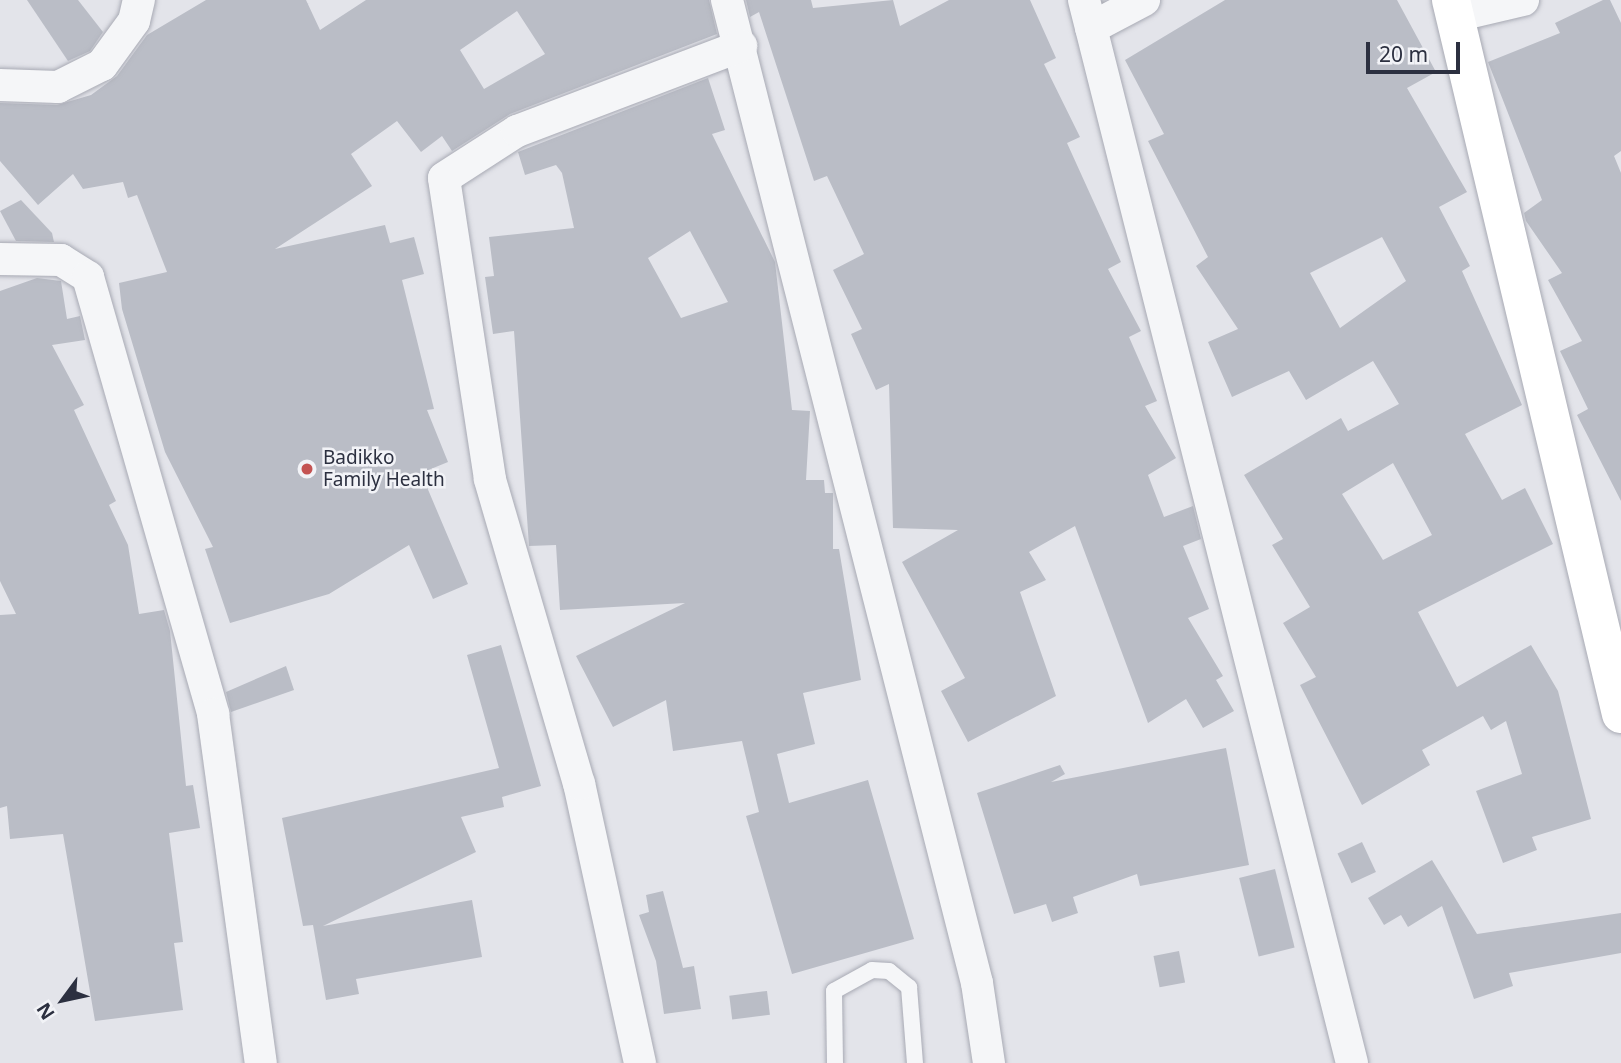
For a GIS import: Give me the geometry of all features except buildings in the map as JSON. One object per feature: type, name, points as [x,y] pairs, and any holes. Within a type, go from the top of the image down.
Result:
[{"type":"street","points":[[0,85],[58,87],[102,65],[134,21],[139,0]]},
{"type":"street","points":[[727,0],[741,46],[977,983],[989,1063]]},
{"type":"street","points":[[1144,0],[1087,14],[1352,1063]]},
{"type":"street","points":[[1523,0],[1453,8],[1621,714]]},
{"type":"street","points":[[640,1063],[579,784],[490,479],[444,178],[517,131],[741,46]]},
{"type":"street","points":[[0,259],[61,260],[88,277],[213,714],[261,1063]]},
{"type":"lane","points":[[835,1063],[834,991],[872,970],[889,971],[909,987],[915,1063]]},
{"type":"place","name":"Badikko Family Health","points":[[307,469]]}]
